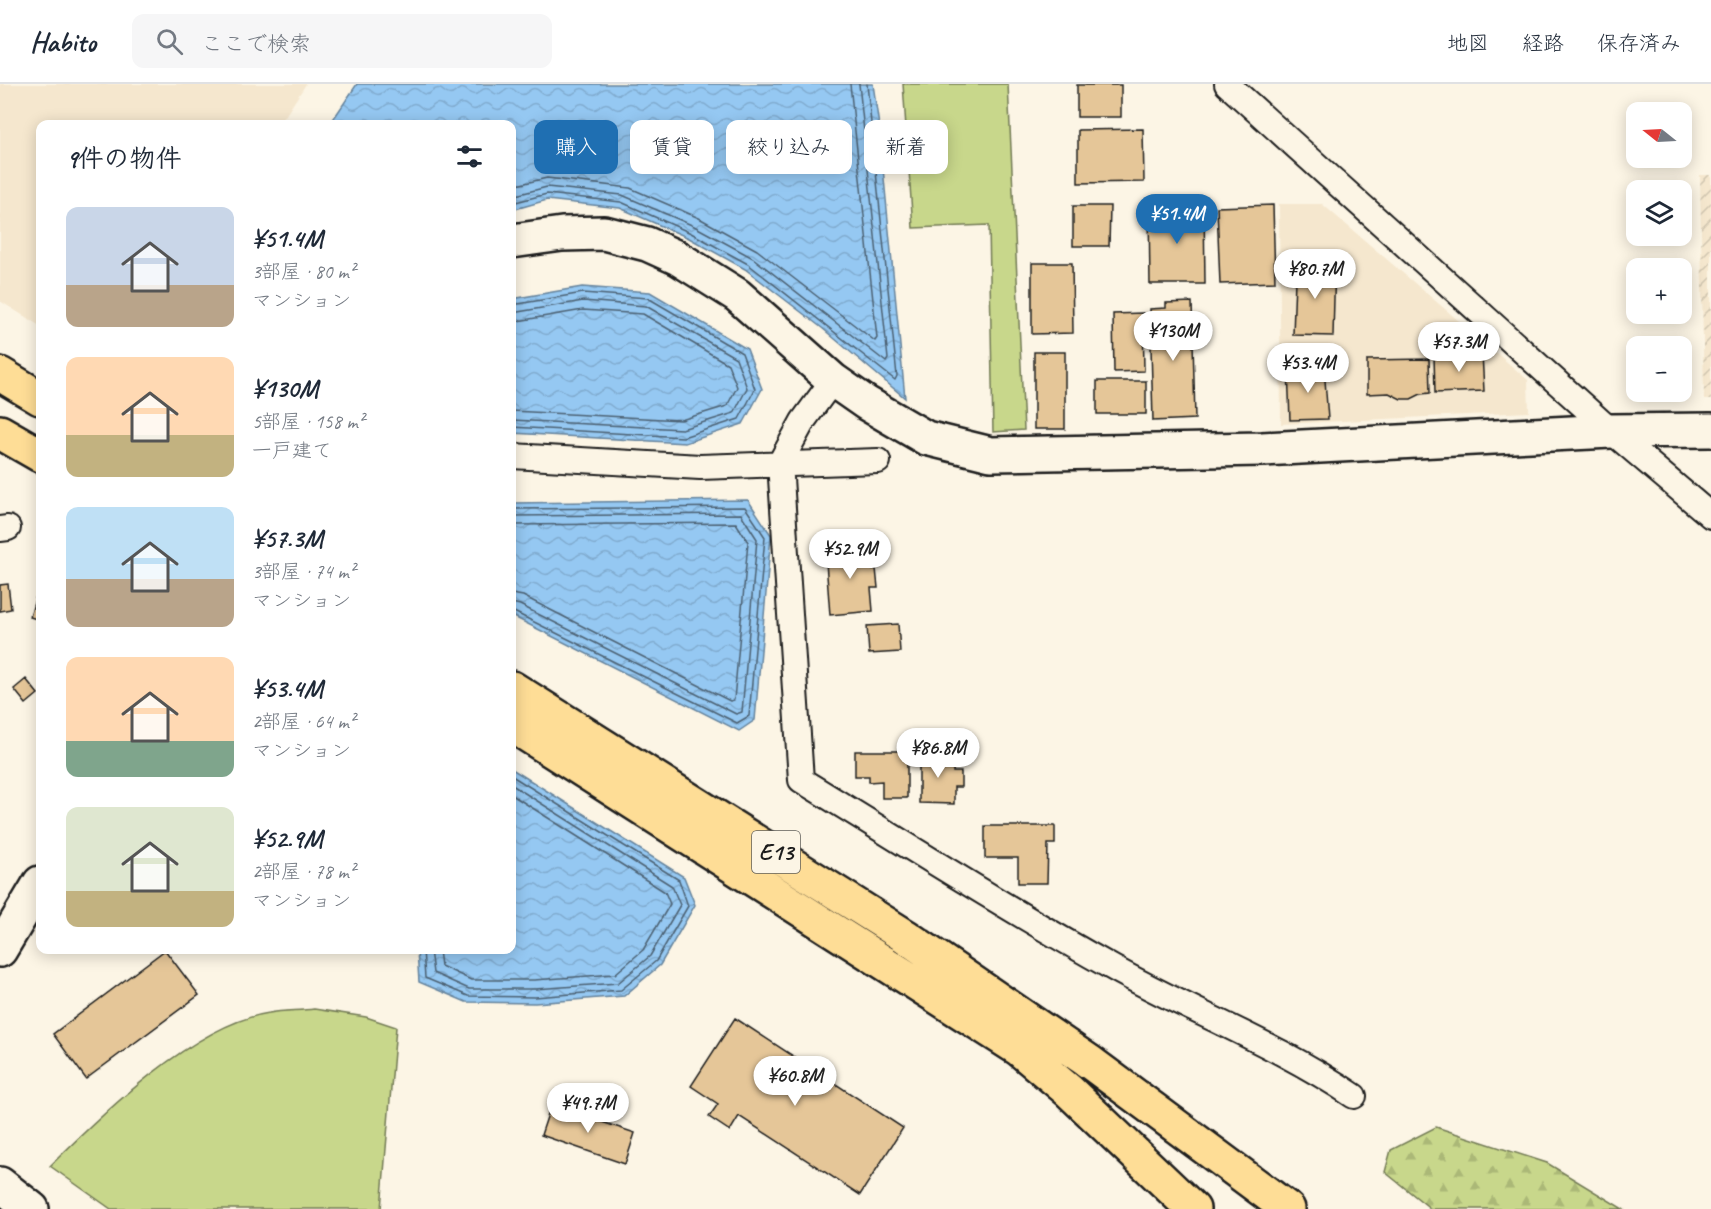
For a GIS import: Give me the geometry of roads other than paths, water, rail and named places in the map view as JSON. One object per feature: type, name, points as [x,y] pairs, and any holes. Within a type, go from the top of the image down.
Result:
[{"type":"highway","points":[[0,374],[36,396]]},
{"type":"highway","points":[[0,432],[36,453]]},
{"type":"highway","name":"E13","points":[[516,691],[905,936],[1091,1063],[1288,1209]]},
{"type":"highway","name":"E13","points":[[516,728],[1019,1049],[1069,1091],[1193,1209]]},
{"type":"street","points":[[1227,84],[1611,432],[1711,516]]},
{"type":"street","points":[[516,240],[562,234],[604,233],[647,244],[678,258],[737,295],[833,380],[866,403],[926,438],[991,454],[1262,448],[1611,432],[1711,430]]},
{"type":"street","points":[[833,380],[803,421],[780,463],[801,780],[1112,968],[1209,1019],[1315,1069],[1354,1096]]},
{"type":"street","points":[[516,456],[700,467],[878,460]]},
{"type":"street","points":[[0,950],[36,890]]},
{"type":"street","points":[[0,1184],[32,1209]]},
{"type":"water","points":[[357,84],[873,84],[878,120],[864,120],[864,174],[884,174],[905,398],[822,328],[745,269],[689,238],[620,208],[547,200],[516,209],[516,120],[333,120]]},
{"type":"water","points":[[582,287],[650,292],[747,349],[762,389],[743,424],[685,443],[516,433],[516,298]]},
{"type":"water","points":[[748,500],[771,535],[755,720],[739,731],[516,618],[516,503]]},
{"type":"water","points":[[516,772],[684,877],[695,905],[660,965],[624,996],[535,1003],[466,1002],[419,982],[417,954],[516,954]]}]
